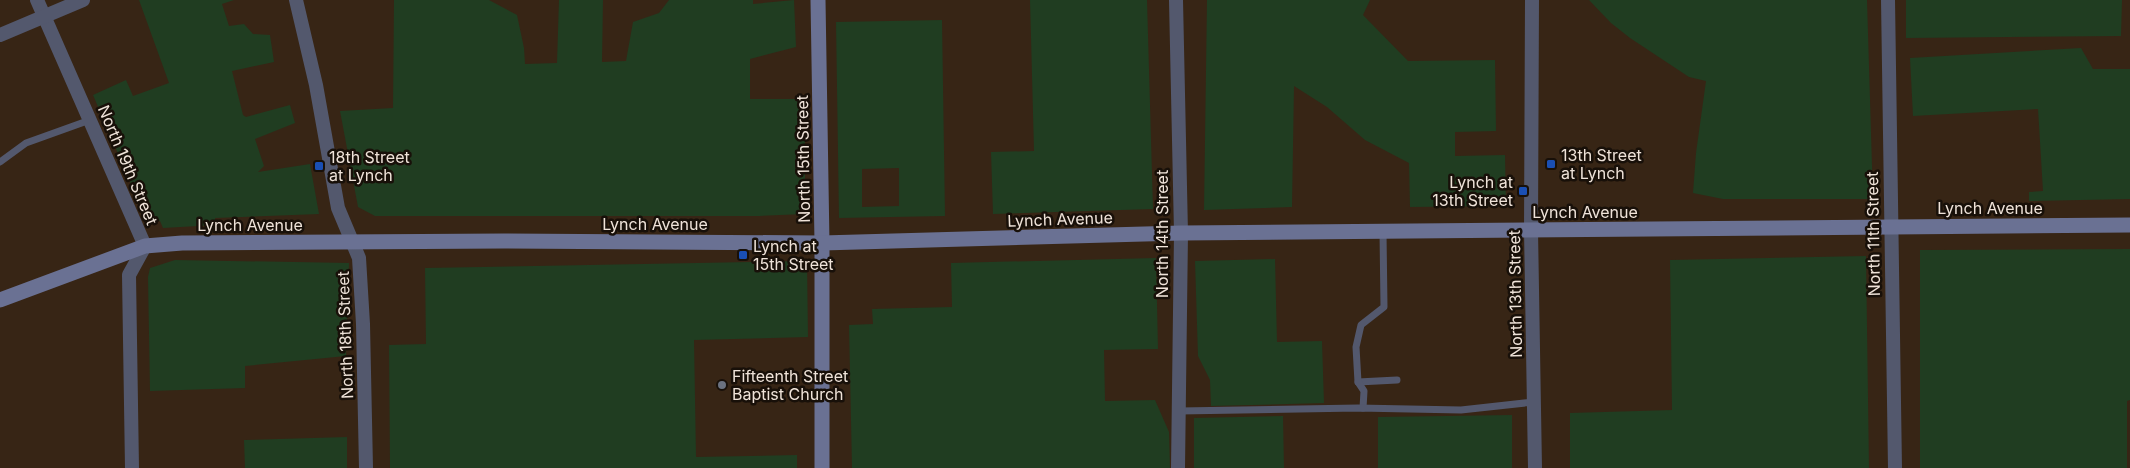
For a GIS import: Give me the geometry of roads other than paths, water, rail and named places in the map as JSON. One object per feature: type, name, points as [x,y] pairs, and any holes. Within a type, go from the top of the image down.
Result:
[{"type":"street","name":"North 19th Street","points":[[37,0],[144,246],[129,275],[132,468]]},
{"type":"street","points":[[0,35],[83,0]]},
{"type":"street","name":"North 18th Street","points":[[296,0],[316,85],[338,208],[359,258],[366,468]]},
{"type":"street","name":"North 15th Street","points":[[818,0],[822,243],[822,468]]},
{"type":"street","name":"North 14th Street","points":[[1176,0],[1181,233],[1178,468]]},
{"type":"street","name":"North 13th Street","points":[[1532,0],[1531,230],[1535,468]]},
{"type":"street","name":"North 11th Street","points":[[1888,0],[1895,468]]},
{"type":"street","name":"Lynch Avenue","points":[[0,300],[144,246],[182,243],[822,243],[1181,233],[2130,225]]},
{"type":"lane","points":[[0,162],[26,144],[90,120]]},
{"type":"lane","points":[[1364,408],[1364,391],[1358,382],[1356,347],[1361,325],[1384,307],[1383,231]]},
{"type":"lane","points":[[1358,382],[1397,380]]},
{"type":"lane","points":[[1179,411],[1364,408],[1461,410],[1534,402]]},
{"type":"place","name":"13th Street at Lynch","points":[[1551,164]]},
{"type":"place","name":"18th Street at Lynch","points":[[319,166]]},
{"type":"place","name":"Lynch at 13th Street","points":[[1523,191]]},
{"type":"place","name":"Lynch at 15th Street","points":[[743,255]]},
{"type":"place","name":"Fifteenth Street Baptist Church","points":[[722,385]]}]
